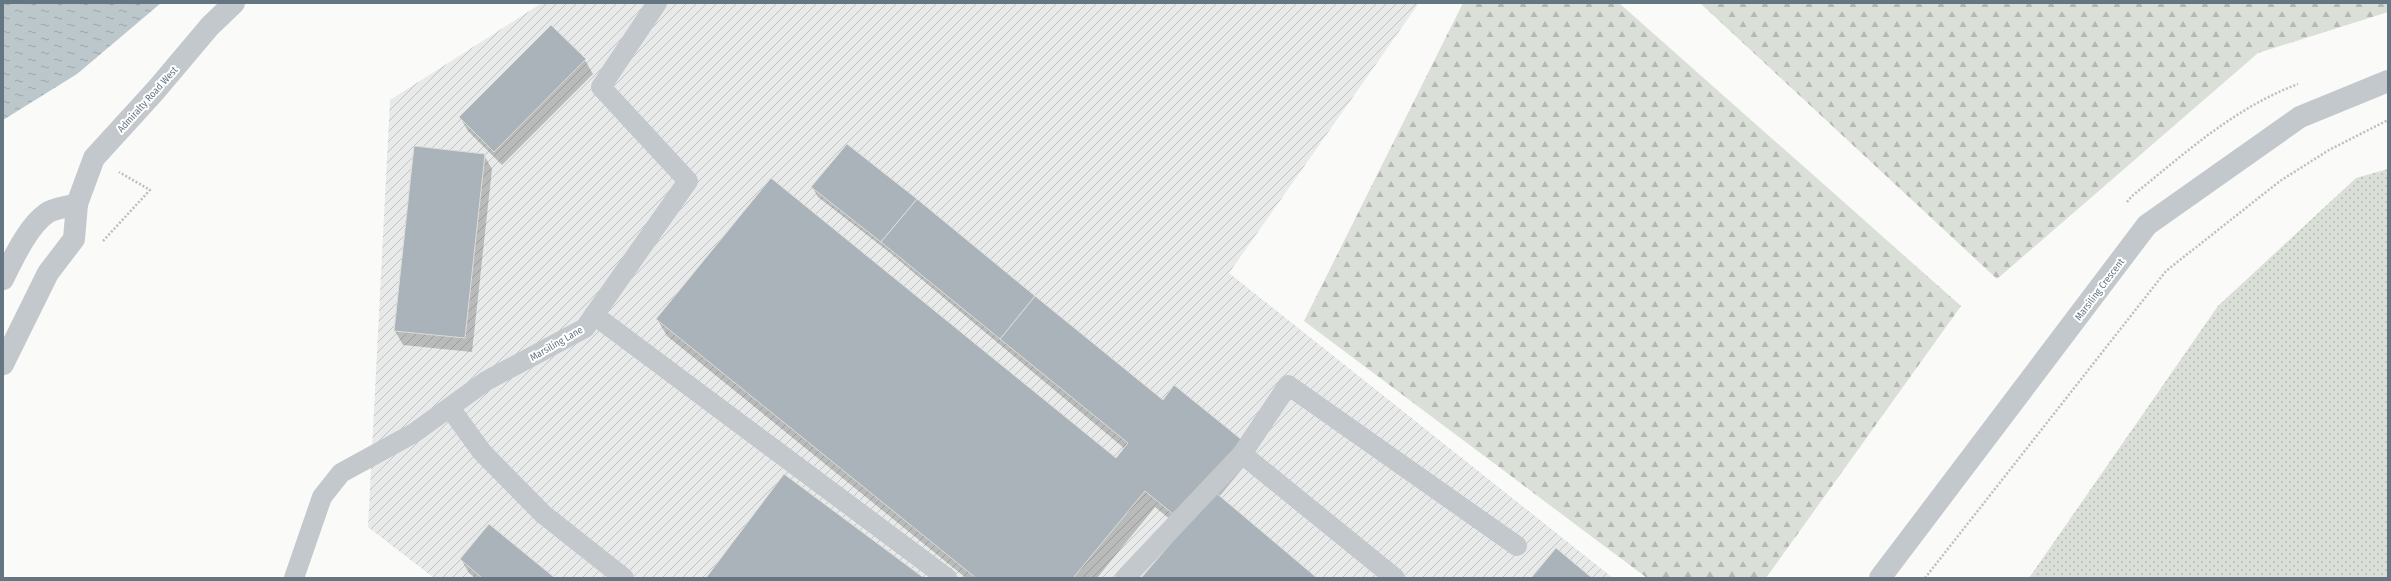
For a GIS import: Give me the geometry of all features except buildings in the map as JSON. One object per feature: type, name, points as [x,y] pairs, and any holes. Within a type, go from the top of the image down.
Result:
[{"type":"street","name":"Admiralty Road West","points":[[3,364],[48,273],[74,239],[77,204],[94,158],[156,90],[210,26],[234,3]]},
{"type":"street","name":"Marsiling Crescent","points":[[1880,578],[2147,225],[2300,117],[2388,81]]},
{"type":"street","points":[[3,278],[19,249],[38,220],[48,212],[77,204]]},
{"type":"lane","name":"Marsiling Lane","points":[[294,578],[322,498],[341,473],[414,433],[486,381],[585,328],[688,181],[601,87],[656,3]]},
{"type":"lane","points":[[594,315],[947,578]]},
{"type":"lane","points":[[1125,578],[1242,454],[1288,385],[1517,546]]},
{"type":"lane","points":[[450,408],[482,452],[543,514],[624,578]]},
{"type":"lane","points":[[1242,454],[1395,578]]},
{"type":"path","points":[[1925,578],[2166,271],[2280,181],[2329,150],[2388,120]]},
{"type":"path","points":[[94,158],[150,190]]},
{"type":"shaded area","points":[[542,3],[1419,3],[1229,273],[1613,578],[434,578],[368,527],[390,100]]},
{"type":"green space","points":[[1463,3],[1619,3],[1961,306],[1766,578],[1647,578],[1304,321]]},
{"type":"green space","points":[[1700,3],[2388,3],[2388,12],[2258,53],[1997,279]]},
{"type":"green space","points":[[2388,169],[2388,578],[2029,578],[2218,306],[2356,178]]},
{"type":"water","points":[[3,3],[161,3],[77,74],[3,120]]}]
